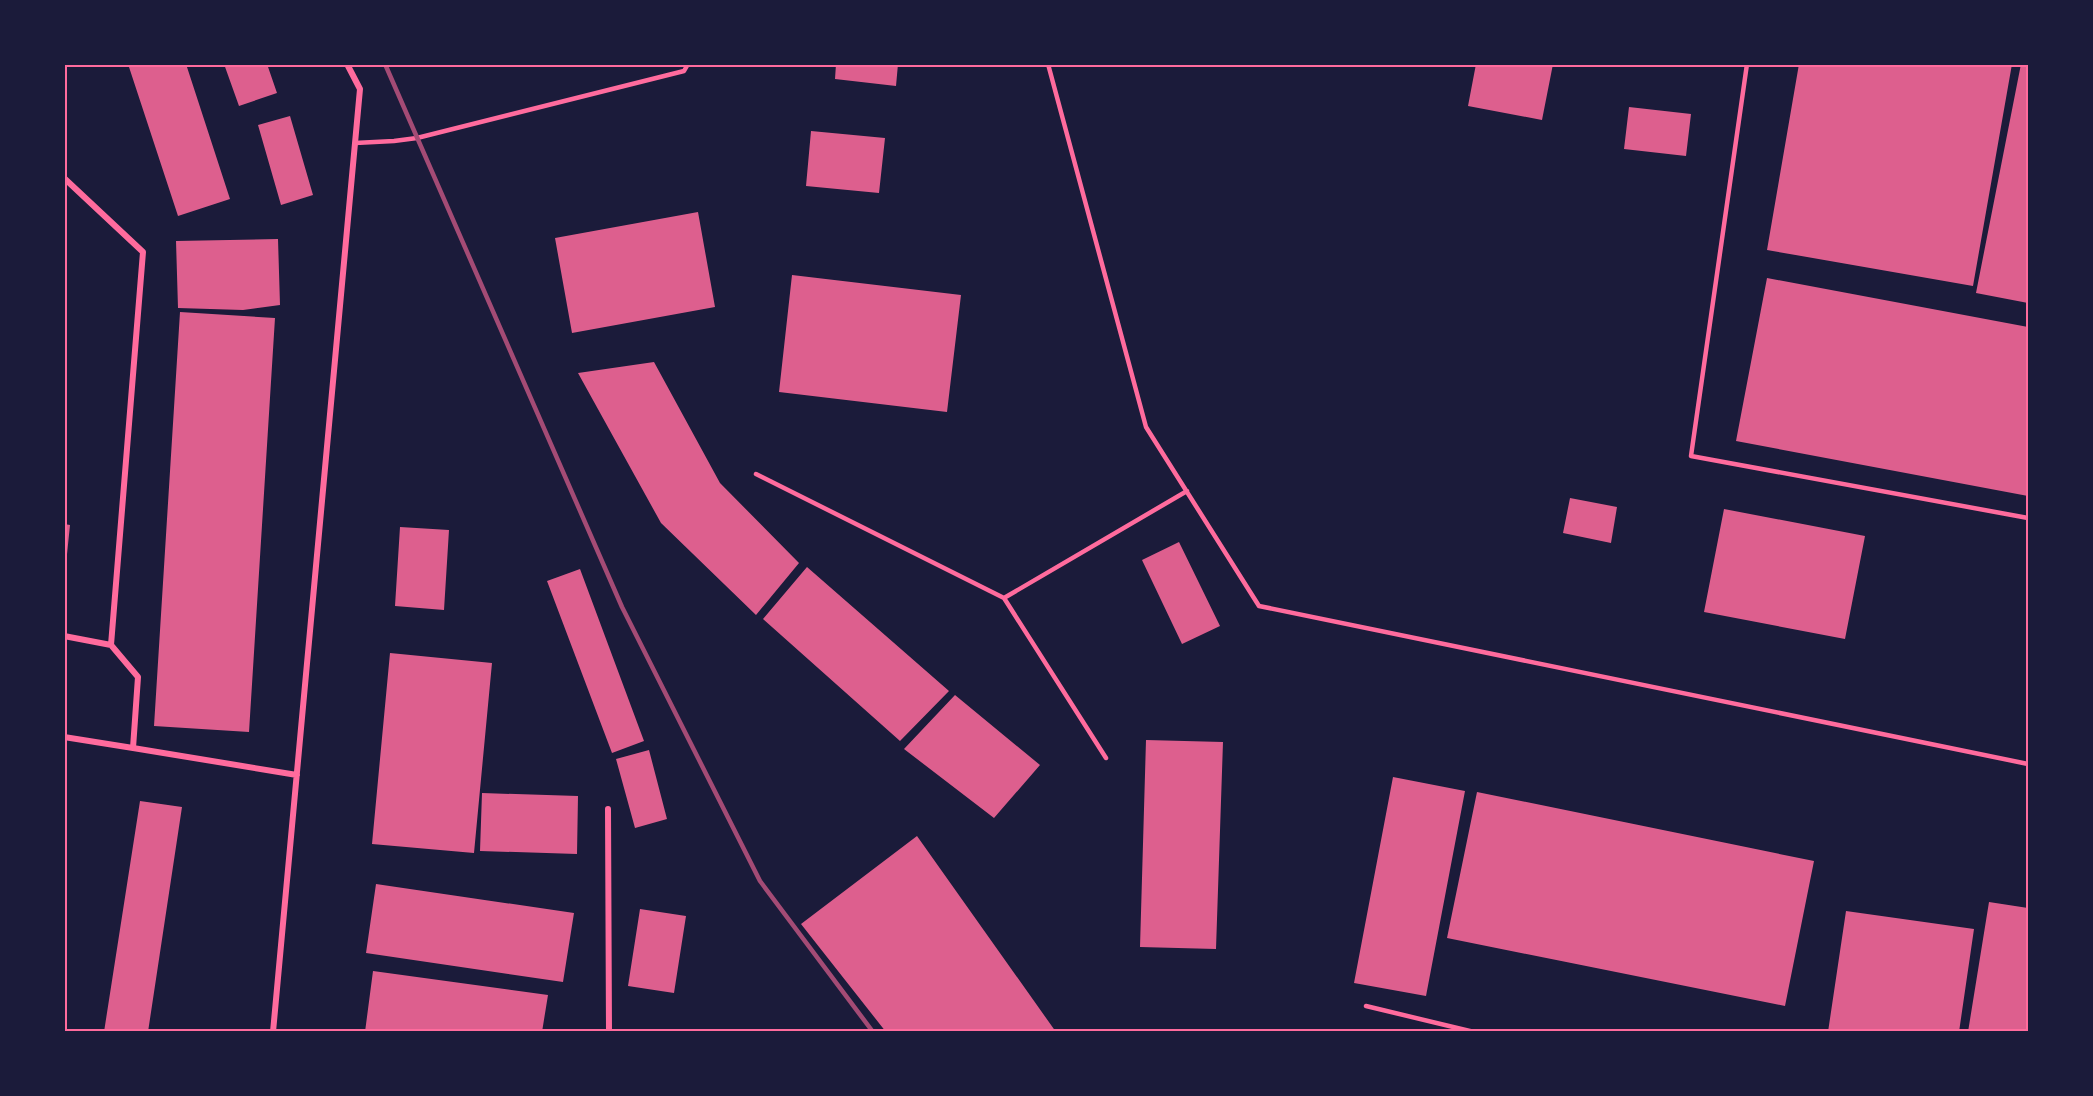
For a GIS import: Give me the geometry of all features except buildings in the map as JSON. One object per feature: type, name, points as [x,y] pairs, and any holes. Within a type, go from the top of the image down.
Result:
[{"type":"street","points":[[273,1032],[360,89],[347,64]]},
{"type":"street","points":[[64,178],[143,252],[111,645]]},
{"type":"street","points":[[64,636],[111,645],[138,677],[133,748]]},
{"type":"street","points":[[64,737],[297,775]]},
{"type":"street","points":[[608,808],[609,1032]]},
{"type":"lane","points":[[355,143],[417,138],[684,68],[688,64]]},
{"type":"lane","points":[[1048,64],[1146,427],[1260,606],[2028,764]]},
{"type":"lane","points":[[1747,64],[1691,456],[2028,518]]},
{"type":"lane","points":[[756,474],[1004,598],[1106,758]]},
{"type":"lane","points":[[1004,598],[1187,491]]},
{"type":"lane","points":[[1366,1006],[1474,1032]]},
{"type":"railway","points":[[385,64],[622,607],[760,881],[873,1032]]}]
